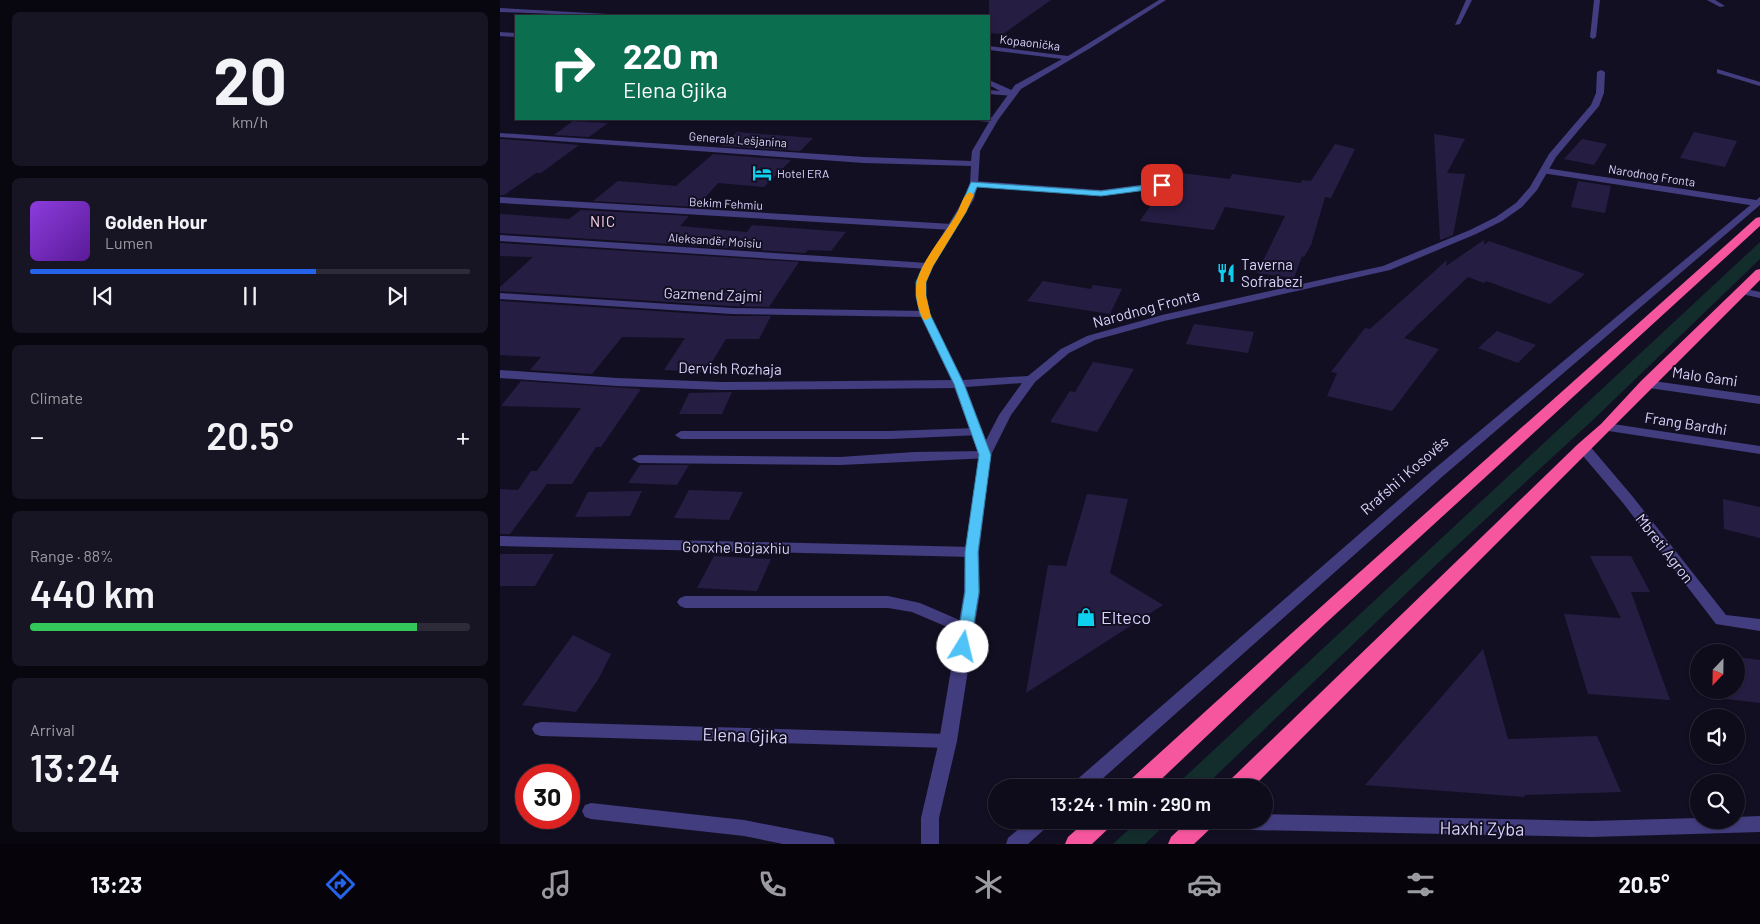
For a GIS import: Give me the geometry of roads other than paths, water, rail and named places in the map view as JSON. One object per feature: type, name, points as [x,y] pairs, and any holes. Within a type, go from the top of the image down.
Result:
[{"type":"highway","points":[[1147,779],[1320,617],[1760,220]]},
{"type":"highway","points":[[1246,779],[1583,446],[1606,427],[1646,384],[1760,273]]},
{"type":"highway","points":[[1076,844],[1092,829]]},
{"type":"highway","points":[[1179,844],[1195,829]]},
{"type":"street","points":[[930,844],[930,818],[948,740],[972,592],[972,552],[985,455],[959,384],[925,314],[921,296],[921,282],[928,266],[962,212],[974,184],[976,151],[994,120],[1012,96],[1028,80],[1069,58],[1163,0]]},
{"type":"street","points":[[1457,24],[1469,0]]},
{"type":"street","points":[[1593,37],[1597,0]]},
{"type":"street","points":[[1710,0],[1722,6]]},
{"type":"street","points":[[500,10],[590,15]]},
{"type":"street","points":[[500,34],[515,36]]},
{"type":"street","name":"Kopaonička","points":[[990,48],[1069,58]]},
{"type":"street","points":[[1720,71],[1760,84]]},
{"type":"street","name":"Narodnog Fronta","points":[[985,455],[1006,415],[1031,379],[1065,351],[1091,338],[1123,328],[1386,268],[1432,250],[1499,219],[1519,205],[1534,188],[1552,156],[1595,106],[1600,93],[1601,72]]},
{"type":"street","points":[[990,83],[1012,96]]},
{"type":"street","points":[[990,94],[1012,96]]},
{"type":"street","points":[[990,120],[994,120]]},
{"type":"street","name":"Generala Lešjanina","points":[[500,135],[864,160],[975,164]]},
{"type":"street","name":"Narodnog Fronta","points":[[1545,171],[1758,201]]},
{"type":"street","points":[[974,184],[1101,193],[1162,185]]},
{"type":"street","name":"Bekim Fehmiu","points":[[500,200],[952,227]]},
{"type":"street","name":"Rrafshi i Kosovës","points":[[1089,779],[1438,473],[1758,201]]},
{"type":"street","name":"Aleksandër Moisiu","points":[[500,238],[928,266]]},
{"type":"street","points":[[1741,291],[1760,295]]},
{"type":"street","name":"Gazmend Zajmi","points":[[500,296],[732,311],[925,314]]},
{"type":"street","name":"Dervish Rozhaja","points":[[500,374],[617,382],[721,386],[959,384]]},
{"type":"street","points":[[959,384],[1031,379]]},
{"type":"street","name":"Malo Gami","points":[[1646,384],[1760,400]]},
{"type":"street","name":"Frang Bardhi","points":[[1606,427],[1760,450]]},
{"type":"street","points":[[682,435],[890,435],[976,432]]},
{"type":"street","name":"Mbreti Agron","points":[[1583,446],[1628,500],[1721,620],[1760,625]]},
{"type":"street","points":[[639,459],[840,461],[914,456],[985,455]]},
{"type":"street","name":"Gonxhe Bojaxhiu","points":[[500,541],[972,552]]},
{"type":"street","points":[[685,602],[888,602],[915,607],[966,629]]},
{"type":"street","name":"Elena Gjika","points":[[542,729],[948,740]]},
{"type":"street","points":[[591,811],[744,828],[826,844]]},
{"type":"street","name":"Haxhi Zyba","points":[[1273,822],[1591,829],[1760,824]]},
{"type":"street","points":[[1015,844],[1032,829]]},
{"type":"place","name":"Hotel ERA","points":[[762,173]]},
{"type":"place","name":"Taverna Sofrabezi","points":[[1226,273]]},
{"type":"place","name":"Elteco","points":[[1086,617]]},
{"type":"district","name":"NIC","points":[[603,221]]}]
